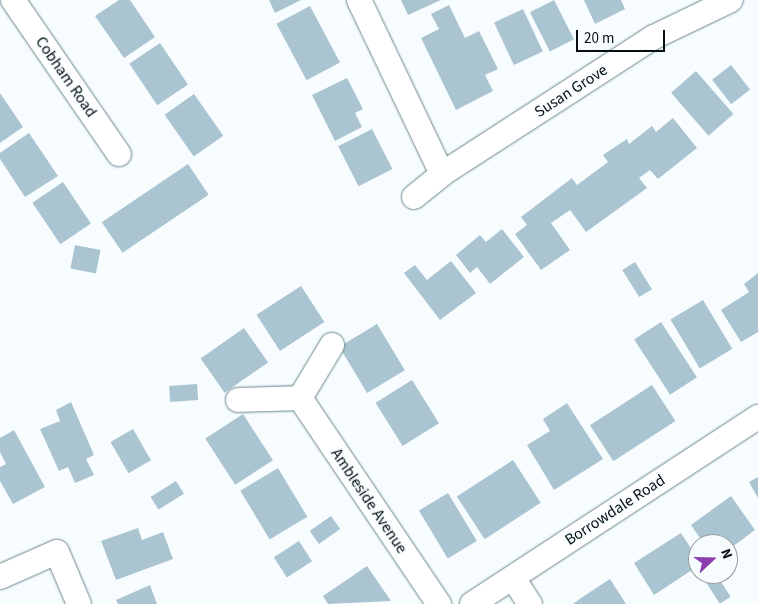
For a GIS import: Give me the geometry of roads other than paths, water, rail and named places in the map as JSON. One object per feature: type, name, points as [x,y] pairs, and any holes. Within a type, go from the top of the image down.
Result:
[{"type":"street","name":"Cobham Road","points":[[13,0],[119,154]]},
{"type":"street","points":[[360,0],[442,174]]},
{"type":"street","name":"Susan Grove","points":[[414,197],[442,174],[654,38],[731,0]]},
{"type":"street","points":[[238,400],[300,398],[332,345]]},
{"type":"street","name":"Ambleside Avenue","points":[[300,398],[439,604]]},
{"type":"street","name":"Borrowdale Road","points":[[472,604],[758,417]]},
{"type":"street","points":[[0,577],[57,552],[79,604]]},
{"type":"street","points":[[513,578],[530,604]]}]
